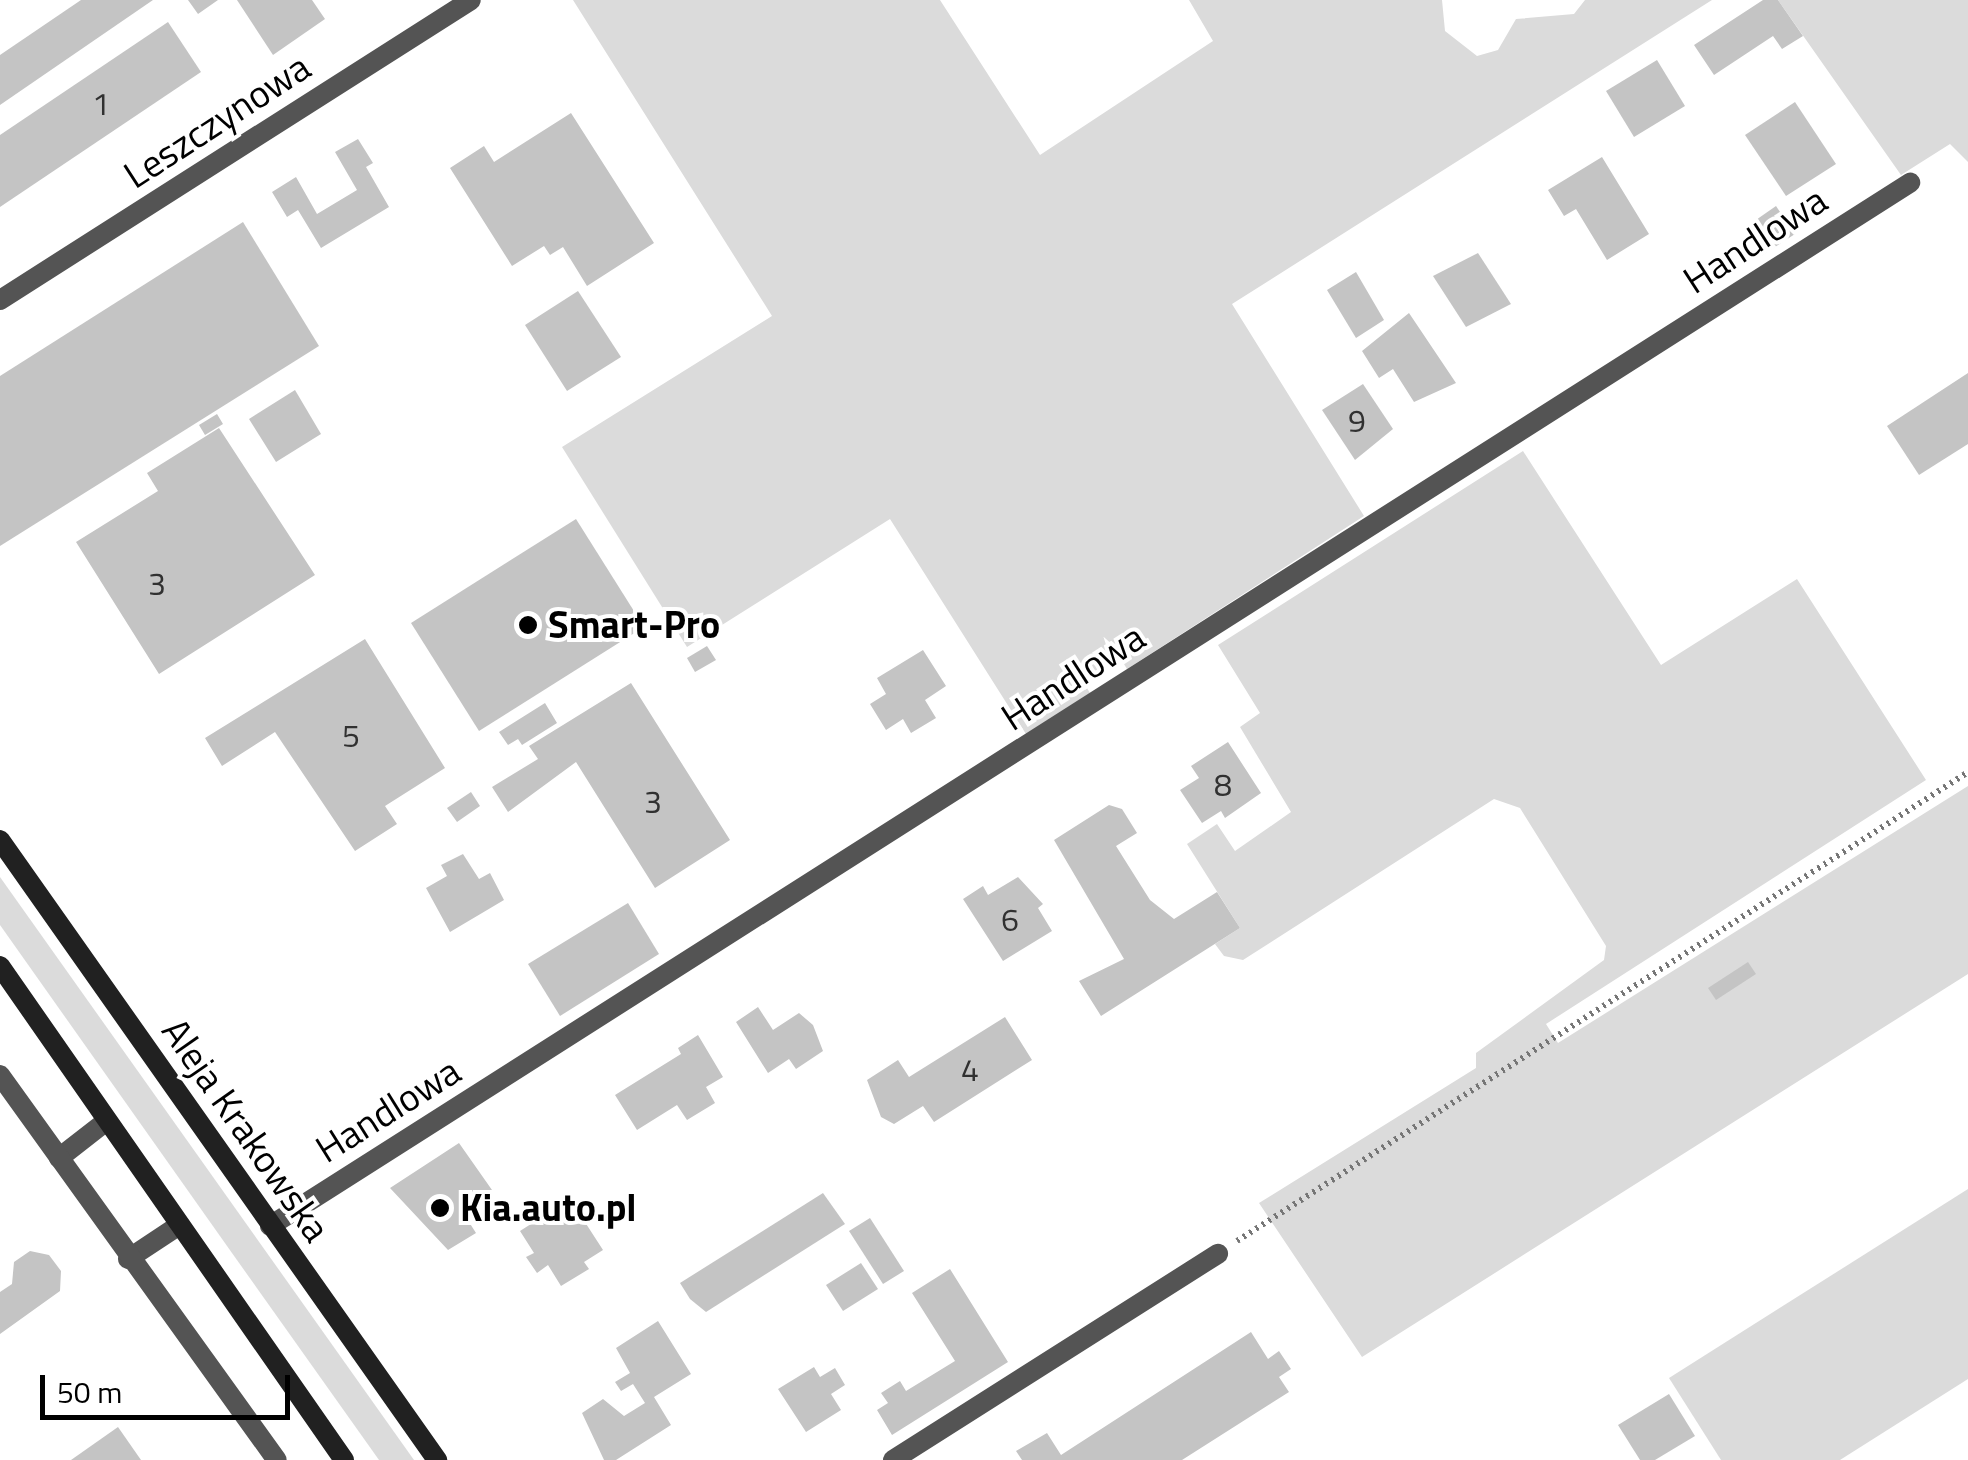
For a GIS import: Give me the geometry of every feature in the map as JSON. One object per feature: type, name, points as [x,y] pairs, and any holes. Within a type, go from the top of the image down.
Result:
[{"type":"main road","name":"Aleja Krakowska","points":[[0,840],[437,1460]]},
{"type":"main road","points":[[0,966],[344,1460]]},
{"type":"street","name":"Leszczynowa","points":[[0,300],[471,0]]},
{"type":"street","name":"Handlowa","points":[[270,1226],[1910,183]]},
{"type":"street","points":[[0,1075],[277,1460]]},
{"type":"street","points":[[59,1158],[105,1122]]},
{"type":"street","points":[[128,1258],[178,1226]]},
{"type":"street","points":[[893,1460],[1218,1254]]},
{"type":"path","points":[[1218,1254],[1362,1156],[1968,772]]},
{"type":"shaded area","points":[[573,0],[940,0],[1040,155],[1213,41],[1189,0],[1442,0],[1445,31],[1477,56],[1498,50],[1516,19],[1574,14],[1585,0],[1712,0],[1232,304],[1364,516],[1127,669],[1119,656],[1082,680],[1090,693],[1026,734],[890,519],[687,647],[562,447],[772,316]]},
{"type":"shaded area","points":[[1778,0],[1968,0],[1968,162],[1950,144],[1901,175]]},
{"type":"shaded area","points":[[1523,451],[1661,665],[1797,579],[1926,780],[1546,1024],[1558,1043],[1968,786],[1968,974],[1362,1357],[1259,1203],[1476,1068],[1476,1053],[1604,960],[1606,946],[1520,808],[1494,799],[1243,960],[1224,956],[1215,944],[1240,928],[1187,844],[1217,824],[1235,851],[1291,812],[1240,727],[1260,713],[1218,645]]},
{"type":"shaded area","points":[[0,877],[414,1460],[379,1460],[232,1253],[0,925]]},
{"type":"shaded area","points":[[1968,1189],[1968,1379],[1840,1460],[1721,1460],[1669,1378]]},
{"type":"building","points":[[81,0],[153,0],[0,105],[0,55]]},
{"type":"building","points":[[188,0],[218,0],[198,14]]},
{"type":"building","points":[[237,0],[312,0],[325,19],[273,55]]},
{"type":"building","points":[[1763,0],[1778,0],[1803,36],[1782,49],[1773,36],[1714,75],[1694,45]]},
{"type":"building","points":[[168,22],[201,72],[0,207],[0,135]]},
{"type":"building","points":[[1657,60],[1685,106],[1634,137],[1606,91]]},
{"type":"building","points":[[1795,102],[1836,164],[1786,196],[1745,135]]},
{"type":"building","points":[[571,113],[654,243],[587,286],[563,247],[550,255],[544,246],[512,266],[450,168],[484,146],[494,162]]},
{"type":"building","points":[[358,139],[373,163],[366,167],[389,207],[321,248],[298,210],[287,217],[272,192],[296,177],[317,214],[357,190],[335,152]]},
{"type":"building","points":[[1602,157],[1649,234],[1607,260],[1576,209],[1564,216],[1548,190]]},
{"type":"building","points":[[1776,206],[1795,234],[1761,256],[1743,229]]},
{"type":"building","points":[[243,222],[319,346],[0,546],[0,376]]},
{"type":"building","points":[[1478,253],[1511,304],[1466,327],[1433,276]]},
{"type":"building","points":[[1356,272],[1384,320],[1356,338],[1327,290]]},
{"type":"building","points":[[578,291],[621,357],[567,391],[525,325]]},
{"type":"building","points":[[1409,313],[1456,383],[1414,402],[1393,369],[1379,378],[1362,351]]},
{"type":"building","points":[[1968,373],[1968,444],[1919,475],[1887,426]]},
{"type":"building","points":[[1363,384],[1393,429],[1355,460],[1322,410]]},
{"type":"building","points":[[295,390],[321,434],[276,462],[249,419]]},
{"type":"building","points":[[217,414],[223,424],[205,435],[199,425]]},
{"type":"building","points":[[219,428],[315,575],[159,674],[76,542],[158,491],[147,473]]},
{"type":"building","name":"Smart-Pro","points":[[576,519],[644,627],[479,731],[411,623]]},
{"type":"building","points":[[365,639],[445,768],[385,806],[397,824],[355,851],[275,732],[222,766],[205,738]]},
{"type":"building","points":[[707,646],[716,660],[695,672],[687,658]]},
{"type":"building","points":[[923,650],[946,686],[925,700],[936,718],[911,733],[903,719],[886,730],[870,704],[886,694],[877,678]]},
{"type":"building","points":[[631,683],[730,840],[655,888],[576,762],[508,812],[492,787],[538,759],[529,746]]},
{"type":"building","points":[[545,703],[557,723],[522,745],[518,739],[508,745],[499,732]]},
{"type":"building","points":[[1228,742],[1261,793],[1225,818],[1221,811],[1202,823],[1180,790],[1199,778],[1191,766]]},
{"type":"building","points":[[471,792],[480,806],[457,822],[447,808]]},
{"type":"building","points":[[1109,805],[1122,809],[1137,833],[1116,846],[1150,900],[1174,919],[1217,892],[1240,928],[1101,1016],[1079,981],[1124,959],[1054,840]]},
{"type":"building","points":[[463,854],[479,879],[490,873],[504,900],[450,932],[426,888],[447,876],[441,865]]},
{"type":"building","points":[[1018,877],[1043,904],[1038,908],[1052,931],[1003,961],[963,899],[983,886],[988,895]]},
{"type":"building","points":[[628,903],[659,954],[560,1016],[528,964]]},
{"type":"building","points":[[1748,962],[1756,974],[1716,1000],[1708,988]]},
{"type":"building","points":[[758,1007],[773,1030],[799,1013],[813,1025],[823,1051],[796,1069],[789,1059],[768,1073],[736,1022]]},
{"type":"building","points":[[1005,1017],[1032,1060],[934,1122],[923,1106],[894,1124],[881,1117],[867,1080],[898,1060],[909,1077]]},
{"type":"building","points":[[698,1035],[723,1077],[706,1087],[715,1103],[687,1120],[677,1105],[637,1130],[615,1095],[681,1054],[678,1048]]},
{"type":"building","points":[[459,1143],[492,1190],[462,1211],[476,1233],[448,1250],[390,1188]]},
{"type":"building","points":[[823,1193],[845,1224],[706,1312],[690,1299],[680,1283]]},
{"type":"building","points":[[570,1199],[603,1250],[584,1262],[589,1269],[561,1286],[548,1265],[537,1273],[526,1257],[534,1253],[520,1231]]},
{"type":"building","points":[[870,1218],[904,1271],[883,1284],[849,1231]]},
{"type":"building","points":[[30,1251],[49,1255],[61,1271],[60,1291],[0,1334],[0,1292],[12,1284],[14,1262]]},
{"type":"building","points":[[861,1263],[878,1289],[843,1311],[826,1285]]},
{"type":"building","points":[[950,1269],[1008,1362],[892,1435],[877,1410],[888,1403],[881,1393],[900,1381],[906,1391],[955,1361],[912,1293]]},
{"type":"building","points":[[658,1321],[691,1374],[654,1397],[671,1425],[616,1460],[604,1460],[582,1413],[603,1399],[624,1416],[645,1403],[633,1384],[621,1391],[615,1382],[630,1373],[616,1348]]},
{"type":"building","points":[[1251,1332],[1268,1359],[1279,1351],[1291,1369],[1279,1377],[1289,1392],[1182,1460],[1022,1460],[1016,1451],[1047,1433],[1061,1455]]},
{"type":"building","points":[[814,1367],[820,1377],[835,1368],[845,1385],[831,1394],[841,1410],[806,1432],[778,1389]]},
{"type":"building","points":[[1669,1394],[1695,1436],[1655,1460],[1640,1460],[1618,1425]]},
{"type":"building","points":[[118,1427],[141,1460],[71,1460]]},
{"type":"place","name":"Smart-Pro","points":[[528,625]]},
{"type":"place","name":"Kia.auto.pl","points":[[440,1208]]}]
